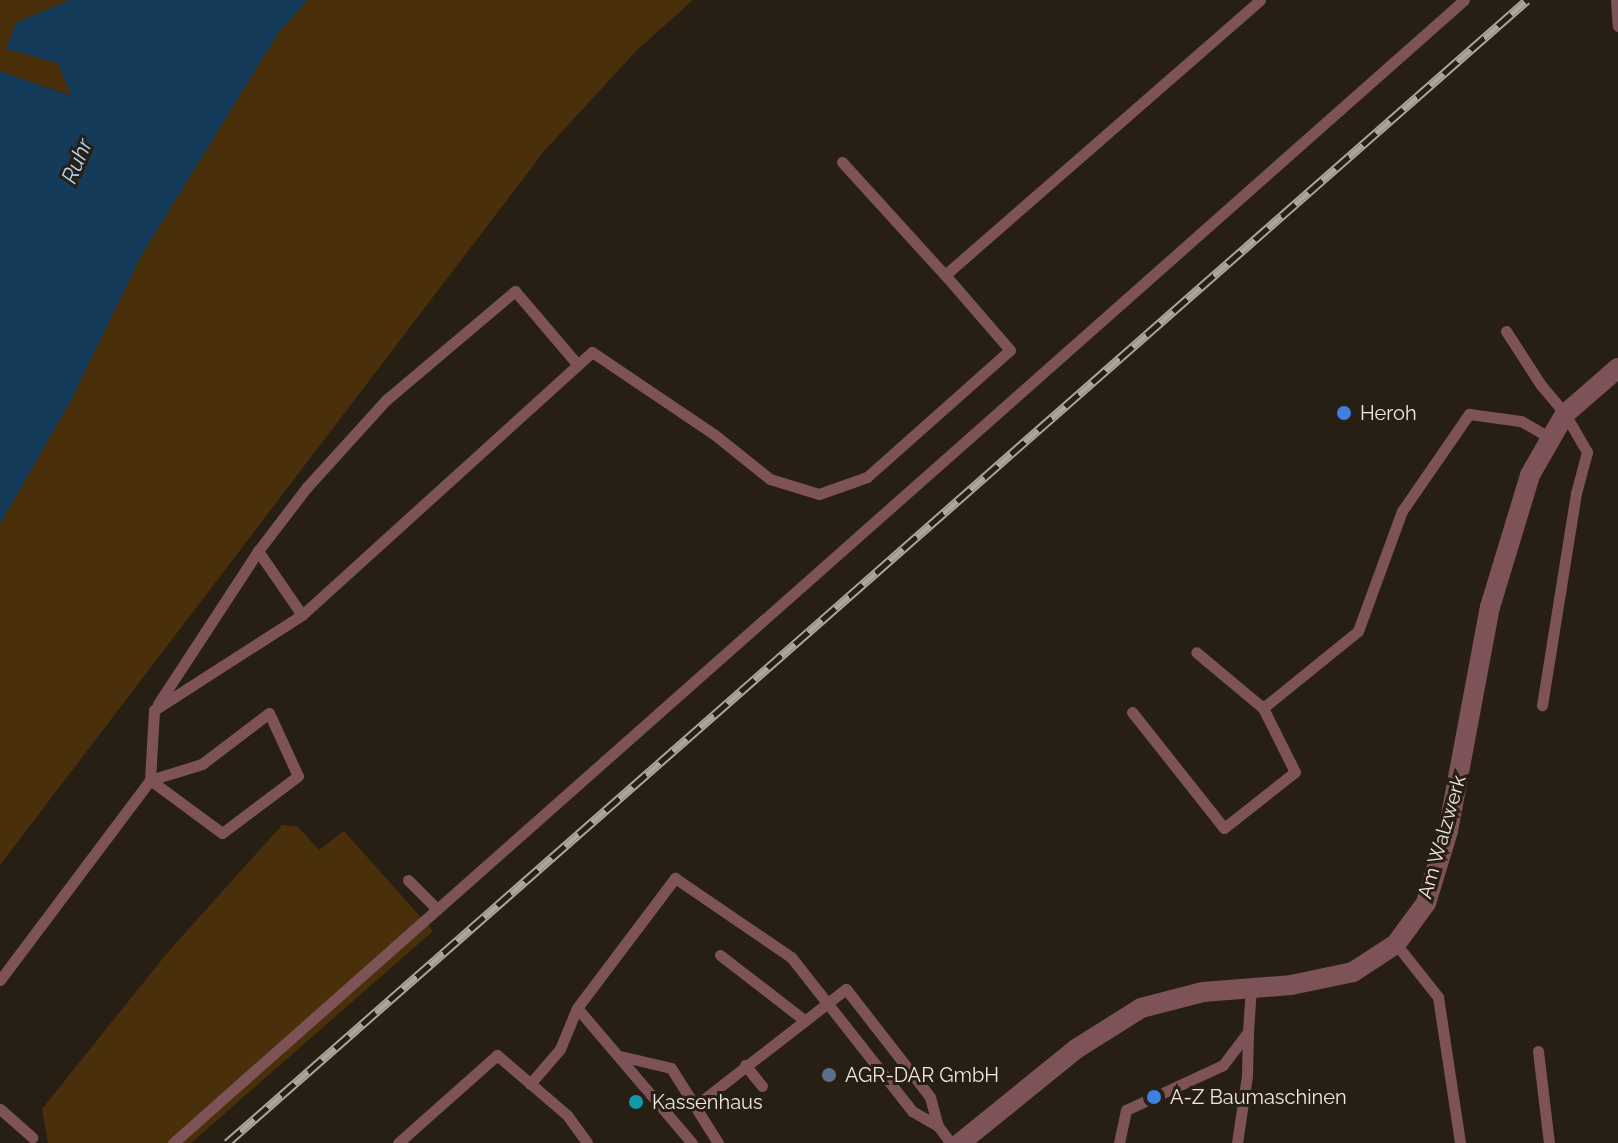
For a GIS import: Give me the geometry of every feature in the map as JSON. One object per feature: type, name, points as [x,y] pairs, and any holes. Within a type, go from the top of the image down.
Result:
[{"type":"street","name":"Am Walzwerk","points":[[960,1143],[1076,1049],[1141,1008],[1203,992],[1291,985],[1353,972],[1396,944],[1426,903],[1443,846],[1490,607],[1530,475],[1549,437],[1565,414],[1618,368]]},
{"type":"lane","points":[[945,275],[1260,0]]},
{"type":"lane","points":[[173,1143],[1464,0]]},
{"type":"lane","points":[[1616,0],[1618,26]]},
{"type":"lane","points":[[154,710],[302,615],[592,352],[715,435],[770,479],[819,494],[867,477],[1010,350],[842,162]]},
{"type":"lane","points":[[0,980],[150,780],[154,710],[258,551],[307,487],[386,400],[515,291],[578,365]]},
{"type":"lane","points":[[1506,331],[1541,385],[1565,414],[1587,452],[1576,493],[1542,705]]},
{"type":"lane","points":[[1263,708],[1358,631],[1402,511],[1469,414],[1521,421],[1549,437]]},
{"type":"lane","points":[[258,551],[302,615]]},
{"type":"lane","points":[[1132,712],[1224,828],[1295,772],[1263,708],[1196,652]]},
{"type":"lane","points":[[269,713],[298,776],[222,833],[150,780],[202,764],[269,713]]},
{"type":"lane","points":[[530,1084],[560,1049],[577,1008],[675,878],[791,957],[912,1111],[938,1126]]},
{"type":"lane","points":[[408,880],[437,909]]},
{"type":"lane","points":[[1396,944],[1438,997],[1460,1143]]},
{"type":"lane","points":[[720,955],[804,1020]]},
{"type":"lane","points":[[1237,1143],[1247,1075],[1251,987]]},
{"type":"lane","points":[[695,1106],[846,989],[930,1097],[938,1126],[951,1143]]},
{"type":"lane","points":[[577,1008],[692,1143]]},
{"type":"lane","points":[[1119,1143],[1126,1110],[1223,1065],[1248,1032]]},
{"type":"lane","points":[[1538,1051],[1549,1143]]},
{"type":"lane","points":[[398,1143],[497,1055],[567,1115],[587,1143]]},
{"type":"lane","points":[[619,1056],[671,1068],[718,1143]]},
{"type":"lane","points":[[745,1065],[762,1086]]},
{"type":"lane","points":[[0,1109],[32,1137]]},
{"type":"shaded area","points":[[0,0],[70,0],[6,49],[58,63],[72,96],[0,71]]},
{"type":"shaded area","points":[[308,0],[693,0],[637,50],[545,150],[0,865],[0,524],[70,402],[141,256],[280,29]]},
{"type":"shaded area","points":[[282,825],[297,826],[319,850],[344,831],[433,931],[191,1143],[48,1143],[42,1109],[168,952]]},
{"type":"water","name":"Ruhr","points":[[70,0],[308,0],[280,30],[141,256],[70,402],[0,524],[0,71],[71,96],[58,63],[6,49],[17,22]]},
{"type":"railway","points":[[227,1143],[1527,0]]},
{"type":"place","name":"Heroh","points":[[1344,413]]},
{"type":"place","name":"AGR-DAR GmbH","points":[[829,1075]]},
{"type":"place","name":"A-Z Baumaschinen","points":[[1154,1097]]},
{"type":"place","name":"Kassenhaus","points":[[636,1102]]}]
